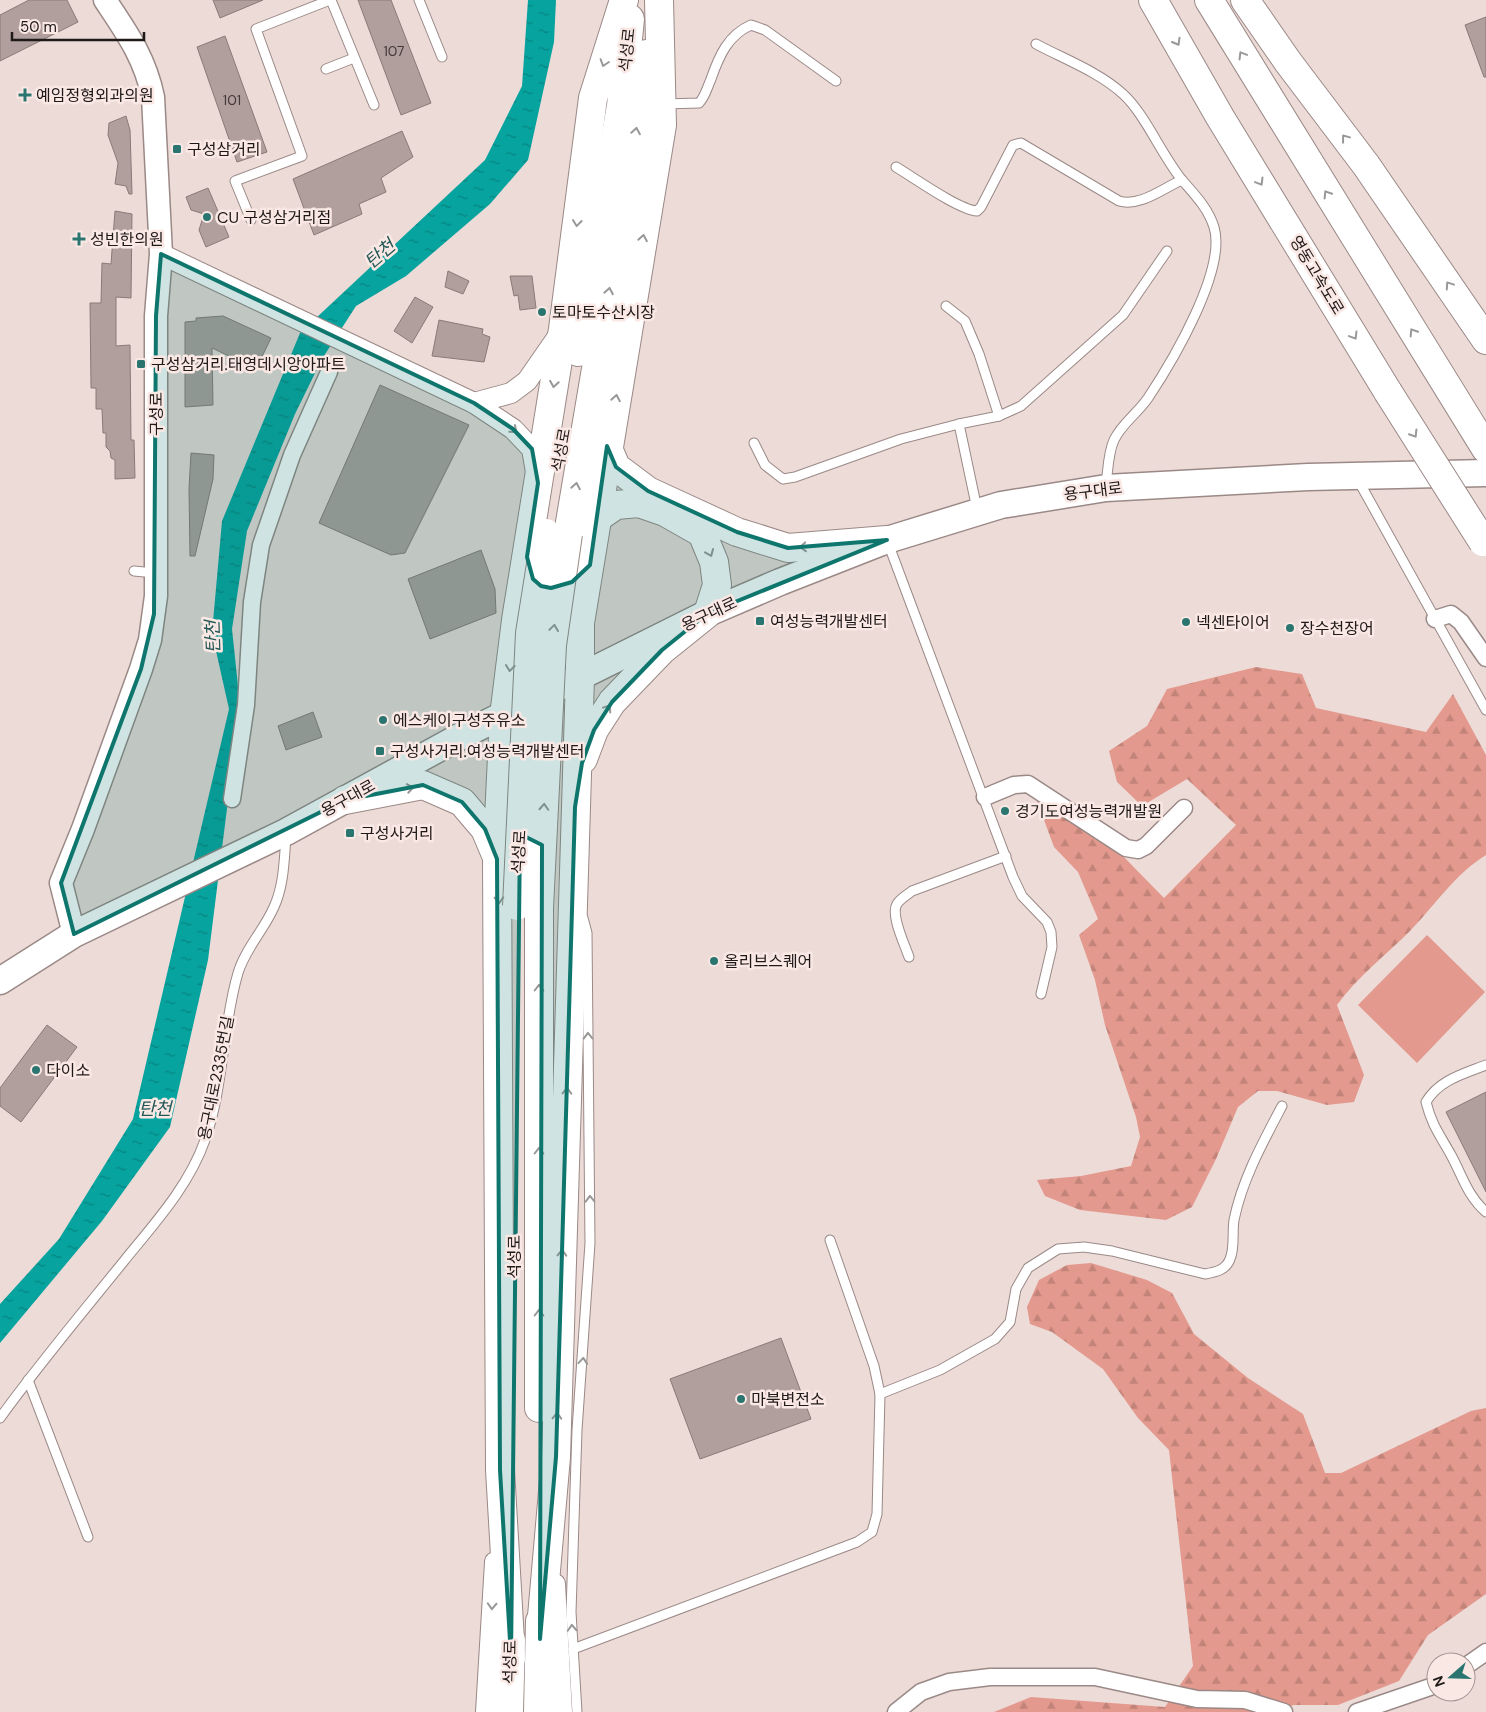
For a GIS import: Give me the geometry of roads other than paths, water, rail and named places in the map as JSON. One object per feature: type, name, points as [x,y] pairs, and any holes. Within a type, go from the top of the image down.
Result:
[{"type":"highway","points":[[500,1660],[497,860],[504,716],[516,620],[563,329],[593,98],[624,0]]},
{"type":"highway","name":"석성로","points":[[510,1712],[500,1660],[528,907],[552,644],[557,533],[621,106],[632,0]]},
{"type":"highway","name":"석성로","points":[[557,533],[637,127],[653,0]]},
{"type":"highway","points":[[540,1639],[556,1457],[580,677],[580,623],[662,125],[658,0]]},
{"type":"highway","name":"영동고속도로","points":[[1153,0],[1220,117],[1388,392],[1485,544]]},
{"type":"highway","points":[[1209,0],[1486,449]]},
{"type":"highway","points":[[1245,0],[1288,62],[1366,165],[1486,340]]},
{"type":"highway","points":[[608,446],[616,468],[648,491],[737,532],[788,548],[887,540]]},
{"type":"highway","points":[[575,802],[582,763],[594,730],[612,702],[662,650],[708,613],[718,585],[714,562],[702,533],[665,512],[639,503],[616,505],[598,518]]},
{"type":"highway","points":[[527,557],[533,579],[541,586],[551,588],[572,582],[590,565]]},
{"type":"highway","points":[[345,800],[423,785],[462,802],[486,829],[497,860]]},
{"type":"highway","points":[[497,860],[514,837],[529,838],[554,850],[562,858],[573,878]]},
{"type":"highway","name":"석성로","points":[[528,907],[540,1639],[538,1712]]},
{"type":"main road","name":"구성로","points":[[74,934],[61,883],[83,829],[150,640],[157,573],[156,316],[161,254],[153,97],[148,72],[138,50],[105,0]]},
{"type":"main road","name":"용구대로","points":[[0,981],[74,934],[286,832],[462,735],[504,716],[708,613],[780,582],[887,540],[1001,505],[1106,488],[1356,476],[1486,473]]},
{"type":"street","points":[[161,254],[474,403],[513,429],[532,449],[538,483]]},
{"type":"street","points":[[474,403],[511,393],[527,381],[563,329]]},
{"type":"street","points":[[232,799],[246,705],[252,602],[260,545],[292,455],[329,372]]},
{"type":"street","points":[[1435,619],[1452,614],[1461,622],[1486,658]]},
{"type":"street","points":[[985,796],[1014,785],[1028,784],[1126,848],[1138,850],[1146,846],[1184,808]]},
{"type":"street","points":[[556,1457],[554,1575],[562,1712]]},
{"type":"street","points":[[486,1712],[500,1660]]},
{"type":"street","points":[[896,1712],[921,1692],[948,1682],[990,1677],[1095,1677],[1198,1699],[1245,1700],[1284,1712]]},
{"type":"street","points":[[1357,1712],[1426,1688]]},
{"type":"lane","points":[[251,220],[235,181],[302,156],[256,29],[330,0],[374,106]]},
{"type":"lane","points":[[419,0],[442,57]]},
{"type":"lane","points":[[661,104],[699,103],[704,98],[716,64],[729,40],[741,30],[751,25],[765,30],[836,81]]},
{"type":"lane","points":[[1036,44],[1106,81],[1123,94],[1136,108],[1168,162],[1207,209],[1214,228],[1217,248],[1210,276],[1179,345],[1147,400],[1125,424],[1114,440],[1106,488]]},
{"type":"lane","points":[[326,69],[354,58]]},
{"type":"lane","points":[[896,167],[971,210],[977,210],[981,207],[1013,144],[1017,143],[1021,143],[1120,201],[1129,204],[1148,198],[1182,180]]},
{"type":"lane","points":[[754,444],[765,465],[783,479],[795,477],[901,439],[998,416],[1021,406],[1123,315],[1167,251]]},
{"type":"lane","points":[[946,306],[965,321],[979,354],[998,416]]},
{"type":"lane","points":[[959,424],[978,512]]},
{"type":"lane","points":[[1356,476],[1486,710]]},
{"type":"lane","points":[[887,540],[1022,896],[1047,922],[1052,947],[1041,994]]},
{"type":"lane","points":[[134,571],[157,573]]},
{"type":"lane","name":"용구대로2335번길","points":[[0,1418],[28,1380],[164,1212],[196,1162],[206,1139],[229,1008],[238,971],[246,952],[274,908],[282,884],[286,832]]},
{"type":"lane","points":[[909,957],[894,914],[896,906],[902,898],[912,891],[1006,856]]},
{"type":"lane","points":[[573,878],[587,933],[590,1243],[577,1430],[571,1612],[577,1712]]},
{"type":"lane","points":[[1486,1065],[1458,1076],[1434,1089],[1426,1102],[1431,1122],[1451,1155],[1469,1193],[1486,1212]]},
{"type":"lane","points":[[880,1394],[940,1370],[995,1339],[1010,1322],[1016,1289],[1028,1268],[1058,1250],[1084,1246],[1205,1274],[1221,1271],[1230,1259],[1234,1220],[1245,1184],[1267,1134],[1282,1106]]},
{"type":"lane","points":[[573,1648],[801,1565],[857,1542],[872,1532],[878,1514],[880,1394],[874,1366],[830,1240]]},
{"type":"lane","points":[[28,1380],[88,1537]]},
{"type":"lane","points":[[481,1712],[500,1660]]},
{"type":"water","name":"탄천","points":[[528,0],[556,0],[554,42],[528,160],[490,204],[406,276],[356,306],[322,359],[295,414],[247,531],[232,629],[240,705],[208,960],[170,1127],[102,1221],[0,1343],[0,1304],[59,1239],[133,1119],[229,709],[212,633],[222,521],[300,333],[485,160],[522,86]]},
{"type":"place","name":"예임정형외과의원","points":[[25,95]]},
{"type":"place","name":"구성삼거리","points":[[177,149]]},
{"type":"place","name":"CU 구성삼거리점","points":[[207,217]]},
{"type":"place","name":"성빈한의원","points":[[79,239]]},
{"type":"place","name":"토마토수산시장","points":[[542,312]]},
{"type":"place","name":"구성삼거리.태영데시앙아파트","points":[[141,364]]},
{"type":"place","name":"여성능력개발센터","points":[[760,621]]},
{"type":"place","name":"넥센타이어","points":[[1186,622]]},
{"type":"place","name":"장수천장어","points":[[1290,628]]},
{"type":"place","name":"에스케이구성주유소","points":[[383,720]]},
{"type":"place","name":"구성사거리.여성능력개발센터","points":[[380,751]]},
{"type":"place","name":"경기도여성능력개발원","points":[[1005,811]]},
{"type":"place","name":"구성사거리","points":[[350,833]]},
{"type":"place","name":"올리브스퀘어","points":[[714,961]]},
{"type":"place","name":"다이소","points":[[36,1070]]},
{"type":"place","name":"마북변전소","points":[[741,1399]]}]
